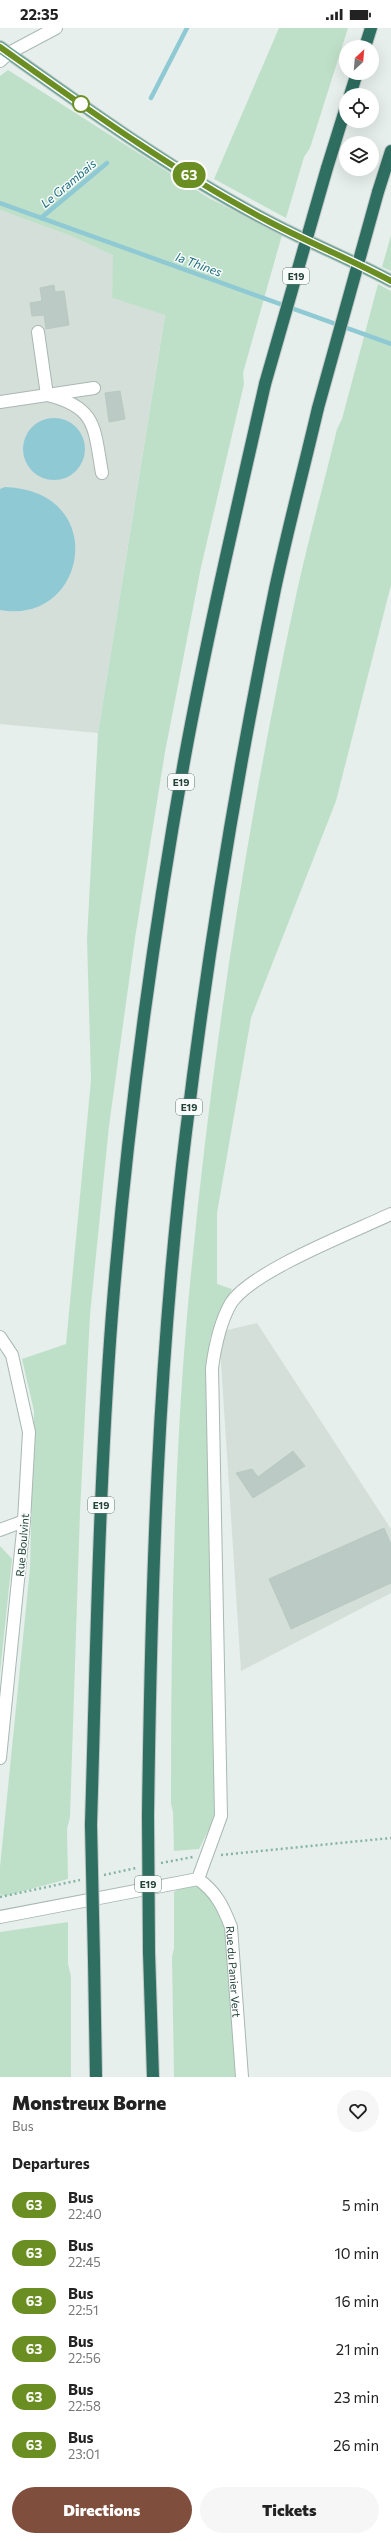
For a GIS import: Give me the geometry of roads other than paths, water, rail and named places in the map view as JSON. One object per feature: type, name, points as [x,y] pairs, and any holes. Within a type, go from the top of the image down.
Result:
[{"type":"highway","points":[[367,40],[371,28]]},
{"type":"highway","name":"E19","points":[[96,2077],[91,1825],[100,1512],[112,1315],[130,1130],[155,942],[185,756],[222,571],[266,384],[339,128]]},
{"type":"highway","name":"E19","points":[[153,2077],[149,1952],[148,1816],[150,1690],[157,1509],[168,1320],[185,1134],[210,950],[241,766],[276,587],[318,408],[378,192],[391,151]]},
{"type":"main road","points":[[3,53],[130,138],[198,181],[266,220],[391,281]]},
{"type":"street","points":[[3,53],[56,28]]},
{"type":"street","points":[[38,332],[47,395]]},
{"type":"street","points":[[0,402],[94,388]]},
{"type":"street","points":[[47,395],[66,400],[84,412],[94,424],[102,473]]},
{"type":"street","points":[[0,1917],[198,1879],[222,1816],[212,1368],[215,1347],[232,1303],[264,1274],[391,1215]]},
{"type":"street","name":"Rue Boulvint","points":[[0,1337],[12,1355],[29,1432],[24,1521],[0,1758]]},
{"type":"street","points":[[0,1530],[24,1521]]},
{"type":"street","name":"Rue du Panier Vert","points":[[198,1879],[212,1889],[223,1906],[231,1926],[242,2077]]},
{"type":"water","points":[[54,418],[66,420],[76,427],[83,437],[85,449],[83,461],[76,471],[66,478],[54,480],[42,478],[32,471],[25,461],[23,449],[25,437],[32,427],[42,420]]},
{"type":"water","points":[[5,487],[39,494],[61,510],[73,532],[75,556],[68,579],[52,598],[30,609],[0,610],[0,489]]},
{"type":"waterway","name":"Le Grambais","points":[[151,98],[187,28]]},
{"type":"waterway","name":"Le Grambais","points":[[41,218],[107,163]]},
{"type":"waterway","name":"la Thines","points":[[0,203],[391,344]]}]
